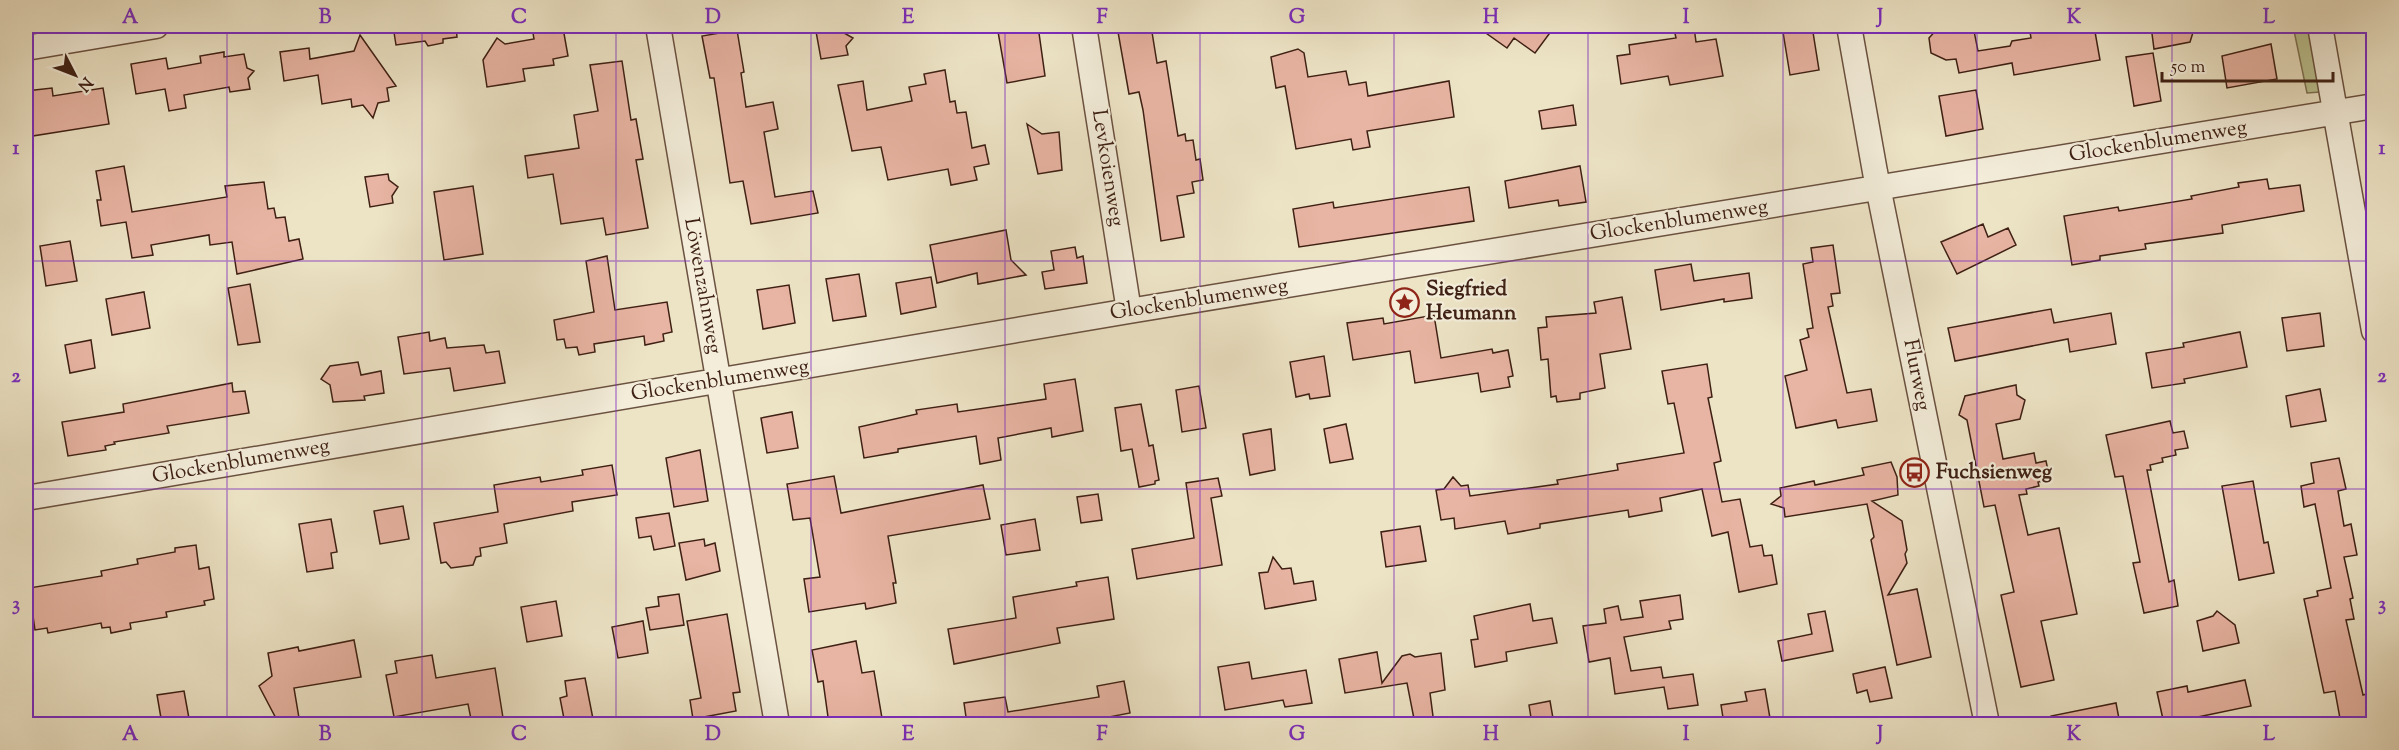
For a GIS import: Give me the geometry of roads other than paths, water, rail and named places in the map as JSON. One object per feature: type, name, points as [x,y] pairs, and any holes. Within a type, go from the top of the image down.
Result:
[{"type":"street","points":[[26,48],[156,26]]},
{"type":"street","name":"Löwenzahnweg","points":[[658,26],[777,724]]},
{"type":"street","name":"Levkoienweg","points":[[1084,26],[1129,311]]},
{"type":"street","name":"Flurweg","points":[[1849,26],[1879,188],[1987,724]]},
{"type":"street","points":[[2320,26],[2337,113],[2373,331]]},
{"type":"street","name":"Glockenblumenweg","points":[[26,498],[1129,311],[2373,106]]},
{"type":"place","name":"Siegfried Heumann","points":[[1405,302]]},
{"type":"place","name":"Fuchsienweg","points":[[1915,473]]}]
